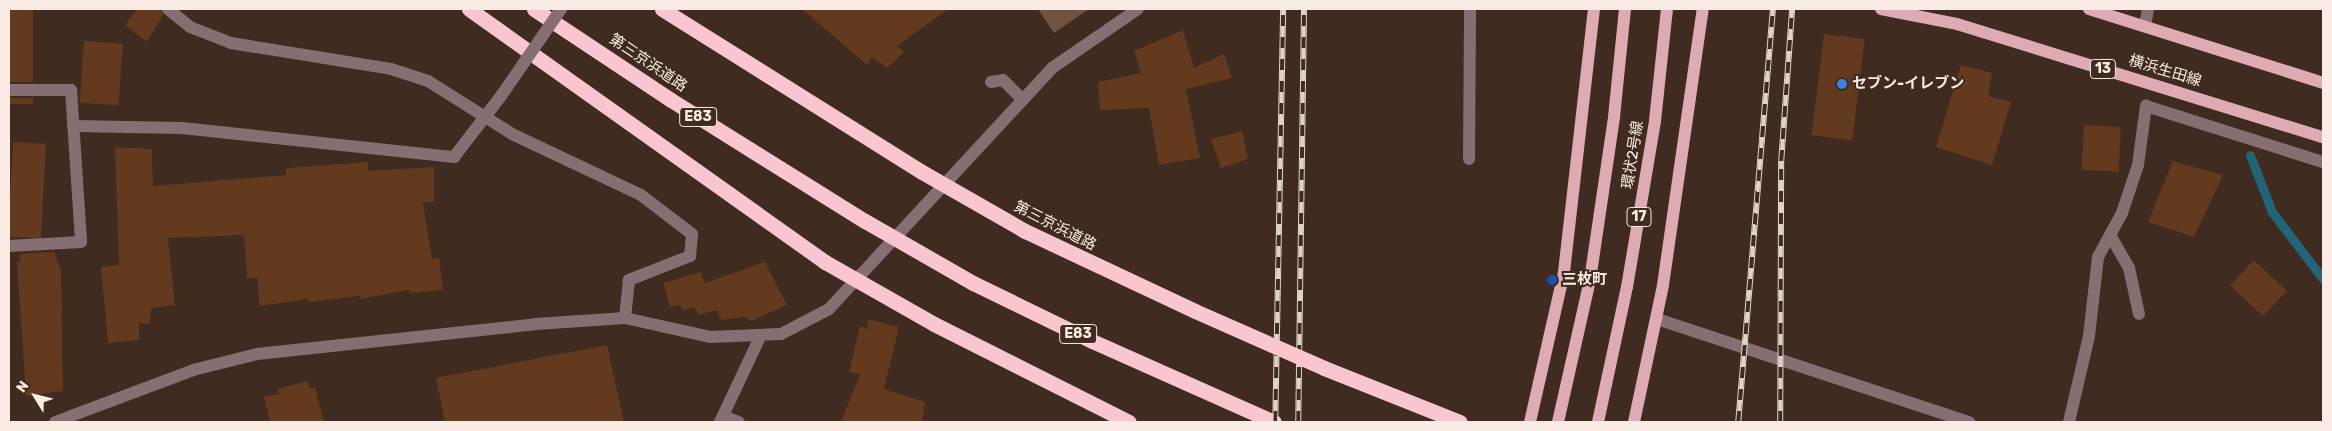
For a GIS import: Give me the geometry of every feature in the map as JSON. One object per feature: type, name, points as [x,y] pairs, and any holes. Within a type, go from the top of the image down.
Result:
[{"type":"highway","points":[[469,9],[825,262],[934,324],[1129,422]]},
{"type":"highway","name":"第三京浜道路","points":[[534,9],[671,100],[865,222],[973,283],[1183,383],[1274,422]]},
{"type":"highway","name":"第三京浜道路","points":[[662,9],[922,172],[1025,231],[1195,311],[1324,368],[1460,422]]},
{"type":"main road","points":[[1530,422],[1564,272],[1594,9]]},
{"type":"main road","name":"環状2号線","points":[[1558,422],[1590,280],[1614,117],[1625,9]]},
{"type":"main road","name":"環状2号線","points":[[1598,422],[1627,287],[1655,121],[1667,9]]},
{"type":"main road","points":[[1634,422],[1657,319],[1703,9]]},
{"type":"main road","name":"横浜生田線","points":[[1881,9],[1957,24],[2323,137]]},
{"type":"main road","points":[[2089,9],[2323,83]]},
{"type":"street","points":[[168,9],[190,27],[231,43],[391,69],[428,81],[488,116],[512,134],[641,195],[692,234],[690,256],[628,280],[625,318]]},
{"type":"street","points":[[73,126],[182,128],[454,157],[488,116],[561,9]]},
{"type":"street","points":[[55,422],[193,370],[258,354],[536,324],[625,318],[710,337],[760,337],[781,334],[829,309],[1052,68],[1138,9]]},
{"type":"street","points":[[1469,159],[1470,9]]},
{"type":"street","points":[[2145,26],[2148,9]]},
{"type":"street","points":[[991,82],[1003,80],[1023,100]]},
{"type":"street","points":[[9,90],[71,90],[81,242],[9,246]]},
{"type":"street","points":[[2069,422],[2089,336],[2098,257],[2122,212],[2138,165],[2146,106],[2323,162]]},
{"type":"street","points":[[2110,235],[2129,268],[2140,314]]},
{"type":"street","points":[[1657,319],[1969,422]]},
{"type":"street","points":[[739,422],[722,419],[760,337]]},
{"type":"shaded area","points":[[1038,9],[1089,9],[1054,33]]},
{"type":"building","points":[[137,9],[160,9],[163,15],[147,42],[125,25]]},
{"type":"building","points":[[802,9],[948,9],[897,46],[904,52],[887,68],[872,57],[867,65]]},
{"type":"building","points":[[9,10],[33,10],[33,82],[9,82]]},
{"type":"building","points":[[1183,30],[1194,68],[1224,54],[1232,78],[1186,89],[1200,158],[1159,165],[1149,108],[1100,110],[1098,82],[1141,73],[1134,51]]},
{"type":"building","points":[[1824,34],[1865,39],[1852,140],[1812,135]]},
{"type":"building","points":[[84,41],[123,44],[119,106],[80,103]]},
{"type":"building","points":[[1961,65],[1992,73],[1988,96],[2011,102],[1992,165],[1936,147]]},
{"type":"building","points":[[10,98],[33,98],[33,104],[10,104]]},
{"type":"building","points":[[2084,125],[2121,127],[2119,172],[2082,170]]},
{"type":"building","points":[[1242,131],[1248,159],[1221,168],[1211,139]]},
{"type":"building","points":[[13,142],[46,144],[41,239],[9,237]]},
{"type":"building","points":[[115,147],[152,149],[153,186],[286,175],[286,168],[368,162],[368,171],[434,167],[434,202],[423,202],[432,259],[439,258],[443,290],[409,293],[409,290],[360,299],[360,296],[308,302],[308,299],[259,306],[258,278],[247,278],[244,235],[168,238],[175,305],[151,308],[150,324],[139,323],[139,340],[108,343],[101,267],[119,265]]},
{"type":"building","points":[[2173,161],[2223,175],[2194,237],[2148,222]]},
{"type":"building","points":[[54,252],[61,271],[63,391],[26,396],[17,262],[20,262],[20,254]]},
{"type":"building","points":[[2254,260],[2287,291],[2263,316],[2230,286]]},
{"type":"building","points":[[765,262],[787,305],[751,321],[744,317],[721,320],[717,310],[699,315],[694,307],[682,311],[680,305],[670,307],[663,283],[701,272],[705,283]]},
{"type":"building","points":[[868,319],[899,327],[884,389],[925,402],[922,422],[841,422],[860,374],[849,372],[860,326],[867,329]]},
{"type":"building","points":[[607,345],[624,422],[445,422],[436,378]]},
{"type":"building","points":[[308,381],[310,388],[315,388],[324,422],[270,422],[264,397],[279,394],[277,389]]},
{"type":"waterway","points":[[2250,155],[2272,212],[2323,279]]},
{"type":"railway","points":[[1275,422],[1283,9]]},
{"type":"railway","points":[[1298,422],[1304,9]]},
{"type":"railway","points":[[1738,422],[1773,9]]},
{"type":"railway","points":[[1780,422],[1781,161],[1792,9]]},
{"type":"place","name":"セブン-イレブン","points":[[1842,84]]},
{"type":"place","name":"三枚町","points":[[1552,280]]}]
